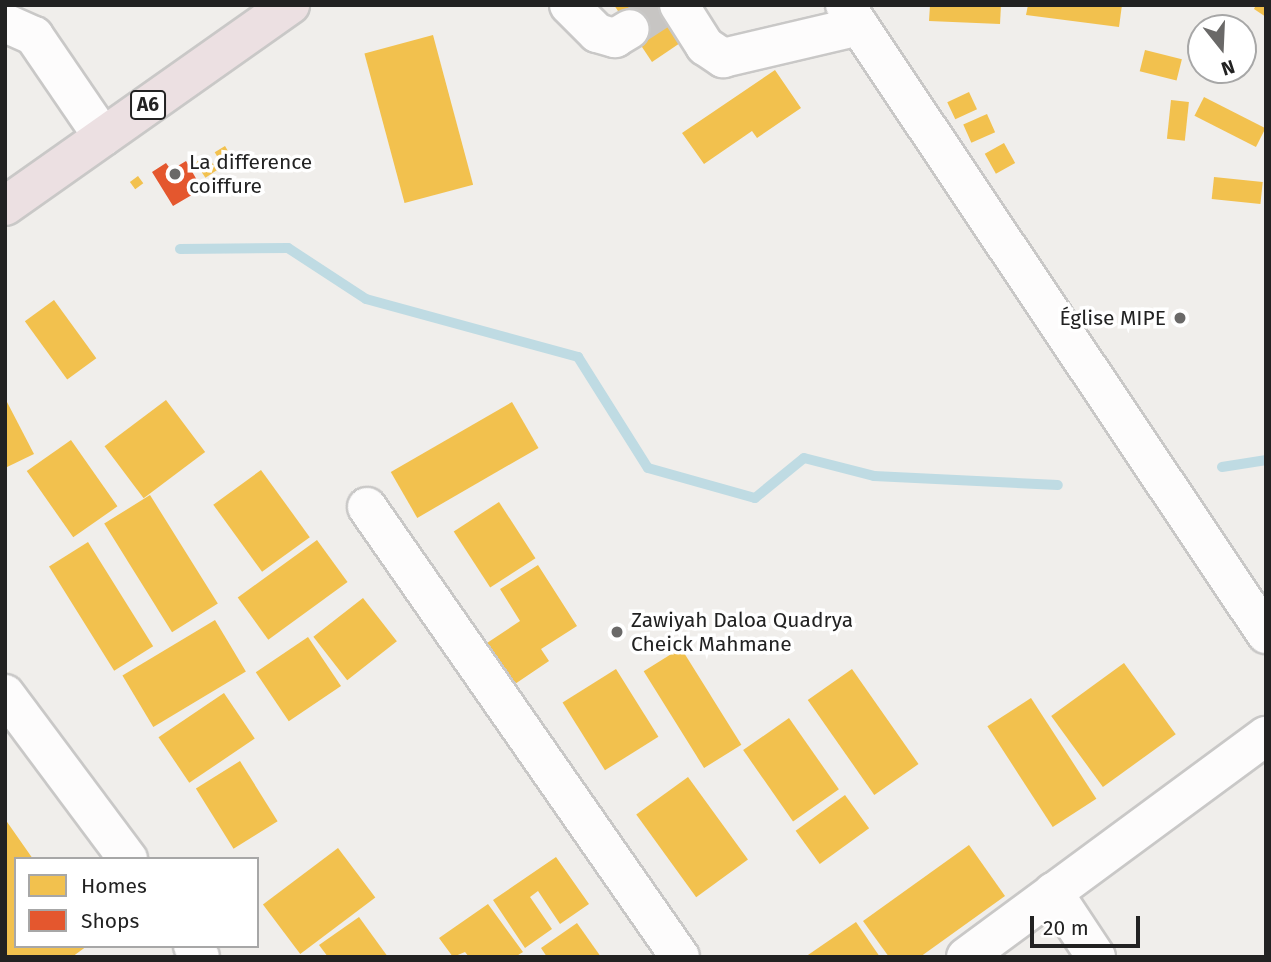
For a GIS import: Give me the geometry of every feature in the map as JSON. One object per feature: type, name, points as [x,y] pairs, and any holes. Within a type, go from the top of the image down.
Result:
[{"type":"highway","name":"A6","points":[[5,205],[290,5]]},
{"type":"street","points":[[569,5],[597,33],[615,38],[630,29]]},
{"type":"street","points":[[670,6],[705,46],[723,58],[852,15],[1266,634]]},
{"type":"street","points":[[5,23],[34,36],[103,137]]},
{"type":"street","points":[[367,507],[680,957]]},
{"type":"street","points":[[8,702],[126,857]]},
{"type":"street","points":[[966,957],[1266,736]]},
{"type":"street","points":[[1053,892],[1097,957]]},
{"type":"building: Homes","points":[[614,5],[663,5],[686,39],[652,62]]},
{"type":"building: Homes","points":[[930,5],[1001,5],[1000,24],[929,21]]},
{"type":"building: Homes","points":[[1028,5],[1122,5],[1119,27],[1026,15]]},
{"type":"building: Homes","points":[[1256,5],[1266,5],[1266,17],[1254,9]]},
{"type":"building: Homes","points":[[433,35],[473,185],[405,203],[364,53]]},
{"type":"building: Homes","points":[[1145,50],[1182,59],[1177,81],[1140,71]]},
{"type":"building: Homes","points":[[775,70],[801,108],[757,138],[752,131],[704,164],[682,133]]},
{"type":"building: Homes","points":[[969,92],[977,109],[955,119],[947,102]]},
{"type":"building: Homes","points":[[1204,97],[1265,128],[1256,147],[1194,116]]},
{"type":"building: Homes","points":[[1171,100],[1189,102],[1185,141],[1167,139]]},
{"type":"building: Homes","points":[[987,114],[995,132],[971,143],[963,125]]},
{"type":"building: Homes","points":[[1004,143],[1015,163],[996,174],[985,154]]},
{"type":"building: Homes","points":[[225,146],[237,166],[227,172],[215,152]]},
{"type":"building: Homes","points":[[207,155],[217,170],[205,178],[195,163]]},
{"type":"building: Homes","points":[[138,176],[143,183],[135,189],[130,182]]},
{"type":"building: Homes","points":[[1214,177],[1263,182],[1260,204],[1212,199]]},
{"type":"building: Homes","points":[[54,300],[96,358],[67,379],[25,321]]},
{"type":"building: Homes","points":[[166,400],[205,452],[144,498],[105,446]]},
{"type":"building: Homes","points":[[7,402],[34,454],[5,468],[5,403]]},
{"type":"building: Homes","points":[[512,402],[538,448],[417,518],[391,472]]},
{"type":"building: Homes","points":[[71,440],[117,506],[73,537],[27,471]]},
{"type":"building: Homes","points":[[261,470],[310,537],[262,572],[213,505]]},
{"type":"building: Homes","points":[[150,495],[218,604],[172,632],[104,524]]},
{"type":"building: Homes","points":[[499,502],[535,558],[490,588],[454,531]]},
{"type":"building: Homes","points":[[317,540],[348,582],[268,640],[238,598]]},
{"type":"building: Homes","points":[[88,542],[153,646],[114,671],[49,566]]},
{"type":"building: Homes","points":[[538,565],[577,626],[541,649],[549,661],[515,684],[487,643],[520,621],[500,589]]},
{"type":"building: Homes","points":[[363,598],[397,641],[347,680],[313,637]]},
{"type":"building: Homes","points":[[215,620],[246,671],[153,727],[122,676]]},
{"type":"building: Homes","points":[[308,637],[341,686],[289,721],[256,672]]},
{"type":"building: Homes","points":[[681,648],[741,745],[704,768],[644,671]]},
{"type":"building: Homes","points":[[1124,663],[1176,734],[1103,787],[1051,716]]},
{"type":"building: Homes","points":[[616,669],[658,737],[605,770],[563,702]]},
{"type":"building: Homes","points":[[852,669],[919,764],[874,795],[808,700]]},
{"type":"building: Homes","points":[[224,693],[255,739],[189,783],[159,737]]},
{"type":"building: Homes","points":[[1031,698],[1096,799],[1053,827],[987,726]]},
{"type":"building: Homes","points":[[789,718],[839,789],[793,821],[743,750]]},
{"type":"building: Homes","points":[[240,761],[278,821],[234,849],[196,789]]},
{"type":"building: Homes","points":[[688,777],[748,860],[696,897],[636,815]]},
{"type":"building: Homes","points":[[845,795],[869,828],[820,864],[796,831]]},
{"type":"building: Homes","points":[[5,819],[32,857],[14,857],[14,948],[84,948],[72,957],[5,957]]},
{"type":"building: Homes","points":[[969,845],[1005,896],[920,957],[889,957],[863,921]]},
{"type":"building: Homes","points":[[338,848],[375,898],[300,954],[263,905]]},
{"type":"building: Homes","points":[[556,857],[589,904],[560,924],[538,891],[530,897],[552,929],[525,948],[493,900]]},
{"type":"building: Homes","points":[[488,904],[523,952],[515,957],[469,957],[465,952],[453,957],[439,938]]},
{"type":"building: Homes","points":[[359,917],[388,957],[328,957],[319,945]]},
{"type":"building: Homes","points":[[856,922],[880,957],[805,957]]},
{"type":"building: Homes","points":[[577,923],[601,957],[547,957],[541,948]]},
{"type":"building: Shops","points":[[186,161],[202,189],[173,206],[152,172],[166,163],[171,170]]},
{"type":"waterway","points":[[180,249],[288,248],[366,299],[578,357],[648,468],[755,498],[804,458],[874,476],[1058,485]]},
{"type":"waterway","points":[[1222,467],[1266,460]]},
{"type":"tunnel","points":[[630,29],[664,7]]},
{"type":"place","name":"La difference coiffure","points":[[175,174]]},
{"type":"place","name":"Église MIPE","points":[[1180,318]]},
{"type":"place","name":"Zawiyah Daloa Quadrya Cheick Mahmane","points":[[617,632]]}]
